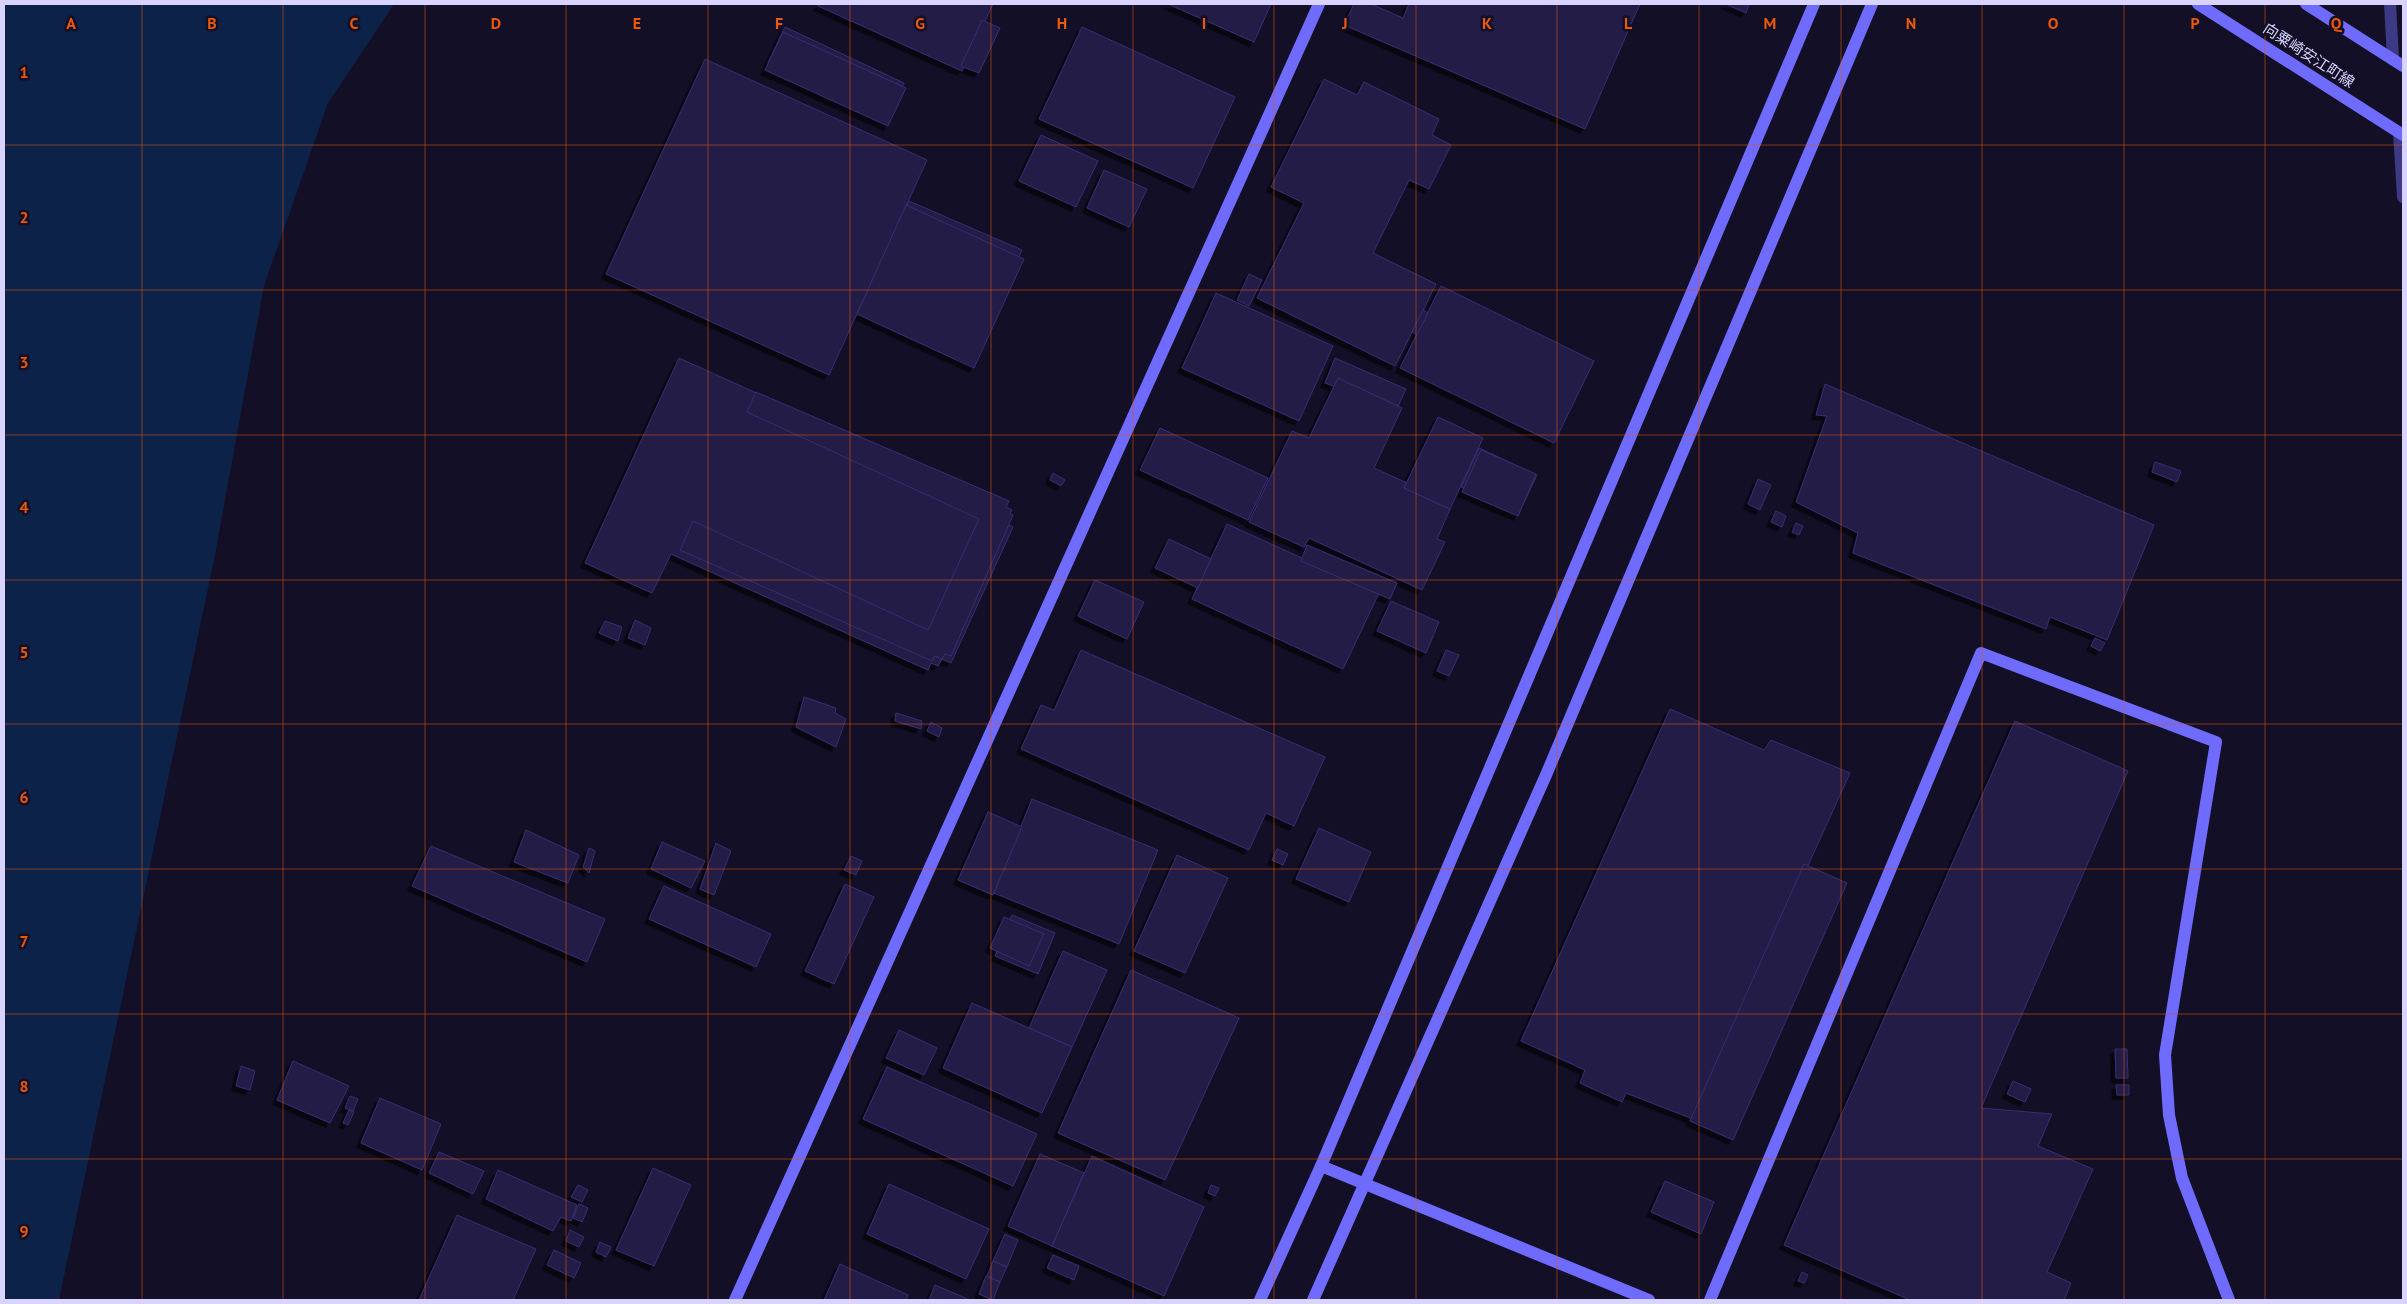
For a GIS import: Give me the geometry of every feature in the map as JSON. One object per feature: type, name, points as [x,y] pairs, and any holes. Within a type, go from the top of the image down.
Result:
[{"type":"street","points":[[735,1300],[1319,4]]},
{"type":"street","points":[[1260,1300],[1321,1166],[1814,4]]},
{"type":"street","points":[[1313,1300],[1546,775],[1872,4]]},
{"type":"street","name":"向粟崎安江町線","points":[[2198,4],[2401,133]]},
{"type":"street","points":[[2306,4],[2398,62]]},
{"type":"street","points":[[2390,4],[2398,62]]},
{"type":"street","points":[[2401,133],[2403,197]]},
{"type":"street","points":[[1710,1300],[1981,652],[2216,742],[2165,1055],[2169,1115],[2182,1178],[2229,1300]]},
{"type":"street","points":[[1321,1166],[1649,1300]]},
{"type":"water","points":[[4,4],[394,4],[328,103],[264,286],[215,555],[59,1300],[4,1300]]},
{"type":"building","points":[[819,4],[993,4],[962,71],[818,6]]},
{"type":"building","points":[[1168,4],[1271,4],[1254,42]]},
{"type":"building","points":[[1354,4],[1371,4],[1403,18],[1409,4],[1640,4],[1585,129],[1344,25]]},
{"type":"building","points":[[1726,4],[1749,4],[1746,13]]},
{"type":"building","points":[[982,20],[1000,28],[979,73],[961,66]]},
{"type":"building","points":[[785,27],[904,83],[887,119],[768,63]]},
{"type":"building","points":[[1082,27],[1235,97],[1193,188],[1039,119]]},
{"type":"building","points":[[783,32],[906,88],[888,126],[765,70]]},
{"type":"building","points":[[705,59],[927,160],[829,375],[606,274]]},
{"type":"building","points":[[1324,79],[1357,95],[1364,82],[1439,119],[1432,135],[1451,145],[1429,189],[1409,180],[1373,253],[1436,284],[1395,366],[1257,298],[1304,203],[1271,187]]},
{"type":"building","points":[[1041,135],[1098,161],[1076,207],[1019,181]]},
{"type":"building","points":[[1104,170],[1147,189],[1129,227],[1087,208]]},
{"type":"building","points":[[909,201],[1022,250],[976,357],[862,308]]},
{"type":"building","points":[[906,205],[1024,259],[974,368],[857,314]]},
{"type":"building","points":[[1249,274],[1262,280],[1249,306],[1237,300]]},
{"type":"building","points":[[1441,286],[1594,361],[1554,443],[1400,368]]},
{"type":"building","points":[[1216,293],[1333,346],[1299,421],[1182,368]]},
{"type":"building","points":[[1423,310],[1428,313],[1417,335],[1412,332]]},
{"type":"building","points":[[679,358],[1004,505],[1000,512],[1007,516],[1004,523],[1013,527],[951,663],[942,659],[938,666],[931,663],[928,670],[671,554],[652,593],[585,563]]},
{"type":"building","points":[[1335,358],[1406,389],[1398,406],[1339,380],[1336,387],[1325,383]]},
{"type":"building","points":[[1338,378],[1402,408],[1374,468],[1407,483],[1404,488],[1450,509],[1437,539],[1445,542],[1422,590],[1309,538],[1304,547],[1249,522],[1292,431],[1309,438]]},
{"type":"building","points":[[1825,384],[2154,525],[2107,640],[2050,617],[2046,629],[1853,553],[1858,533],[1796,502],[1827,416],[1816,415]]},
{"type":"building","points":[[756,392],[1009,501],[1006,507],[1012,510],[1010,514],[1013,515],[951,656],[945,654],[942,659],[935,656],[932,661],[680,550],[693,521],[928,630],[979,519],[747,412]]},
{"type":"building","points":[[1438,417],[1483,438],[1450,509],[1404,488]]},
{"type":"building","points":[[1160,428],[1268,478],[1248,520],[1140,470]]},
{"type":"building","points":[[1479,448],[1537,475],[1519,513],[1461,487]]},
{"type":"building","points":[[1481,450],[1536,474],[1518,516],[1462,492]]},
{"type":"building","points":[[2155,462],[2181,471],[2177,482],[2152,472]]},
{"type":"building","points":[[1053,473],[1065,480],[1061,486],[1050,480]]},
{"type":"building","points":[[1758,479],[1771,485],[1760,510],[1748,504]]},
{"type":"building","points":[[1776,511],[1786,516],[1782,527],[1771,522]]},
{"type":"building","points":[[1796,523],[1803,526],[1799,535],[1792,532]]},
{"type":"building","points":[[1227,524],[1379,593],[1343,669],[1192,599]]},
{"type":"building","points":[[1169,539],[1211,559],[1198,588],[1155,568]]},
{"type":"building","points":[[1307,545],[1397,583],[1390,599],[1301,561]]},
{"type":"building","points":[[1095,580],[1144,602],[1127,639],[1078,616]]},
{"type":"building","points":[[1391,601],[1439,622],[1426,653],[1377,631]]},
{"type":"building","points":[[635,620],[651,628],[645,645],[628,638]]},
{"type":"building","points":[[605,621],[622,627],[618,641],[599,633]]},
{"type":"building","points":[[2095,638],[2105,643],[2100,651],[2091,646]]},
{"type":"building","points":[[1081,650],[1325,757],[1294,826],[1266,813],[1249,850],[1021,749],[1041,705],[1054,710]]},
{"type":"building","points":[[1446,650],[1459,655],[1449,676],[1437,671]]},
{"type":"building","points":[[804,697],[836,708],[835,713],[846,719],[836,747],[796,727]]},
{"type":"building","points":[[1670,709],[1764,750],[1771,740],[1850,773],[1693,1119],[1626,1093],[1622,1102],[1580,1083],[1585,1070],[1521,1041]]},
{"type":"building","points":[[896,713],[922,721],[921,729],[895,721]]},
{"type":"building","points":[[2015,721],[2128,771],[1981,1108],[2052,1114],[2038,1146],[2093,1169],[2047,1272],[2071,1283],[2064,1300],[1910,1300],[1784,1245]]},
{"type":"building","points":[[931,722],[942,728],[939,737],[927,731]]},
{"type":"building","points":[[1032,799],[1158,850],[1119,944],[994,893]]},
{"type":"building","points":[[988,812],[1022,827],[993,895],[958,880]]},
{"type":"building","points":[[1319,828],[1371,852],[1349,902],[1296,879]]},
{"type":"building","points":[[526,830],[579,855],[568,883],[514,862]]},
{"type":"building","points":[[662,842],[705,861],[691,888],[651,869]]},
{"type":"building","points":[[716,843],[731,851],[714,895],[700,889]]},
{"type":"building","points":[[431,846],[605,919],[587,962],[412,886]]},
{"type":"building","points":[[589,848],[595,851],[589,873],[583,867]]},
{"type":"building","points":[[1277,849],[1288,854],[1283,865],[1272,860]]},
{"type":"building","points":[[1177,855],[1228,878],[1185,973],[1134,951]]},
{"type":"building","points":[[851,856],[862,861],[856,875],[844,870]]},
{"type":"building","points":[[1804,864],[1847,883],[1733,1140],[1690,1121]]},
{"type":"building","points":[[845,884],[874,897],[834,984],[805,971]]},
{"type":"building","points":[[664,886],[771,934],[756,967],[649,919]]},
{"type":"building","points":[[1012,915],[1055,933],[1038,974],[995,956]]},
{"type":"building","points":[[1004,917],[1044,934],[1029,966],[990,948]]},
{"type":"building","points":[[1063,951],[1107,970],[1072,1047],[1029,1028]]},
{"type":"building","points":[[1131,970],[1239,1018],[1165,1180],[1058,1133]]},
{"type":"building","points":[[972,1003],[1072,1047],[1042,1113],[943,1068]]},
{"type":"building","points":[[899,1030],[937,1048],[924,1075],[886,1058]]},
{"type":"building","points":[[2115,1049],[2127,1049],[2128,1078],[2116,1078]]},
{"type":"building","points":[[293,1061],[349,1086],[330,1123],[277,1100]]},
{"type":"building","points":[[241,1066],[255,1071],[250,1090],[236,1086]]},
{"type":"building","points":[[887,1067],[1037,1134],[1013,1186],[863,1119]]},
{"type":"building","points":[[2013,1081],[2031,1089],[2025,1102],[2007,1094]]},
{"type":"building","points":[[2116,1085],[2129,1085],[2129,1095],[2117,1095]]},
{"type":"building","points":[[350,1096],[358,1099],[353,1111],[345,1108]]},
{"type":"building","points":[[380,1098],[441,1124],[422,1170],[361,1143]]},
{"type":"building","points":[[349,1110],[354,1112],[348,1125],[343,1123]]},
{"type":"building","points":[[439,1152],[484,1171],[473,1194],[429,1173]]},
{"type":"building","points":[[1040,1154],[1084,1173],[1052,1246],[1008,1226]]},
{"type":"building","points":[[1092,1156],[1204,1207],[1164,1296],[1052,1246]]},
{"type":"building","points":[[653,1168],[691,1185],[654,1266],[616,1250]]},
{"type":"building","points":[[498,1170],[577,1205],[571,1221],[561,1217],[553,1231],[486,1199]]},
{"type":"building","points":[[1665,1181],[1714,1202],[1701,1234],[1651,1212]]},
{"type":"building","points":[[889,1184],[989,1229],[966,1279],[867,1234]]},
{"type":"building","points":[[578,1185],[588,1190],[582,1202],[571,1197]]},
{"type":"building","points":[[1211,1185],[1219,1188],[1215,1196],[1208,1193]]},
{"type":"building","points":[[579,1204],[588,1208],[582,1222],[573,1218]]},
{"type":"building","points":[[457,1215],[536,1249],[513,1300],[419,1300]]},
{"type":"building","points":[[570,1230],[584,1237],[579,1247],[566,1241]]},
{"type":"building","points":[[1005,1234],[1018,1240],[1007,1267],[993,1261]]},
{"type":"building","points":[[600,1242],[611,1247],[606,1257],[596,1252]]},
{"type":"building","points":[[554,1250],[581,1263],[574,1278],[547,1265]]},
{"type":"building","points":[[1053,1255],[1079,1266],[1074,1280],[1047,1268]]},
{"type":"building","points":[[993,1261],[1007,1267],[1000,1282],[987,1276]]},
{"type":"building","points":[[840,1264],[908,1295],[906,1300],[824,1300]]},
{"type":"building","points":[[1802,1272],[1808,1275],[1804,1283],[1798,1281]]},
{"type":"building","points":[[986,1276],[1000,1282],[993,1300],[979,1294]]},
{"type":"building","points":[[935,1285],[970,1300],[929,1300]]}]
